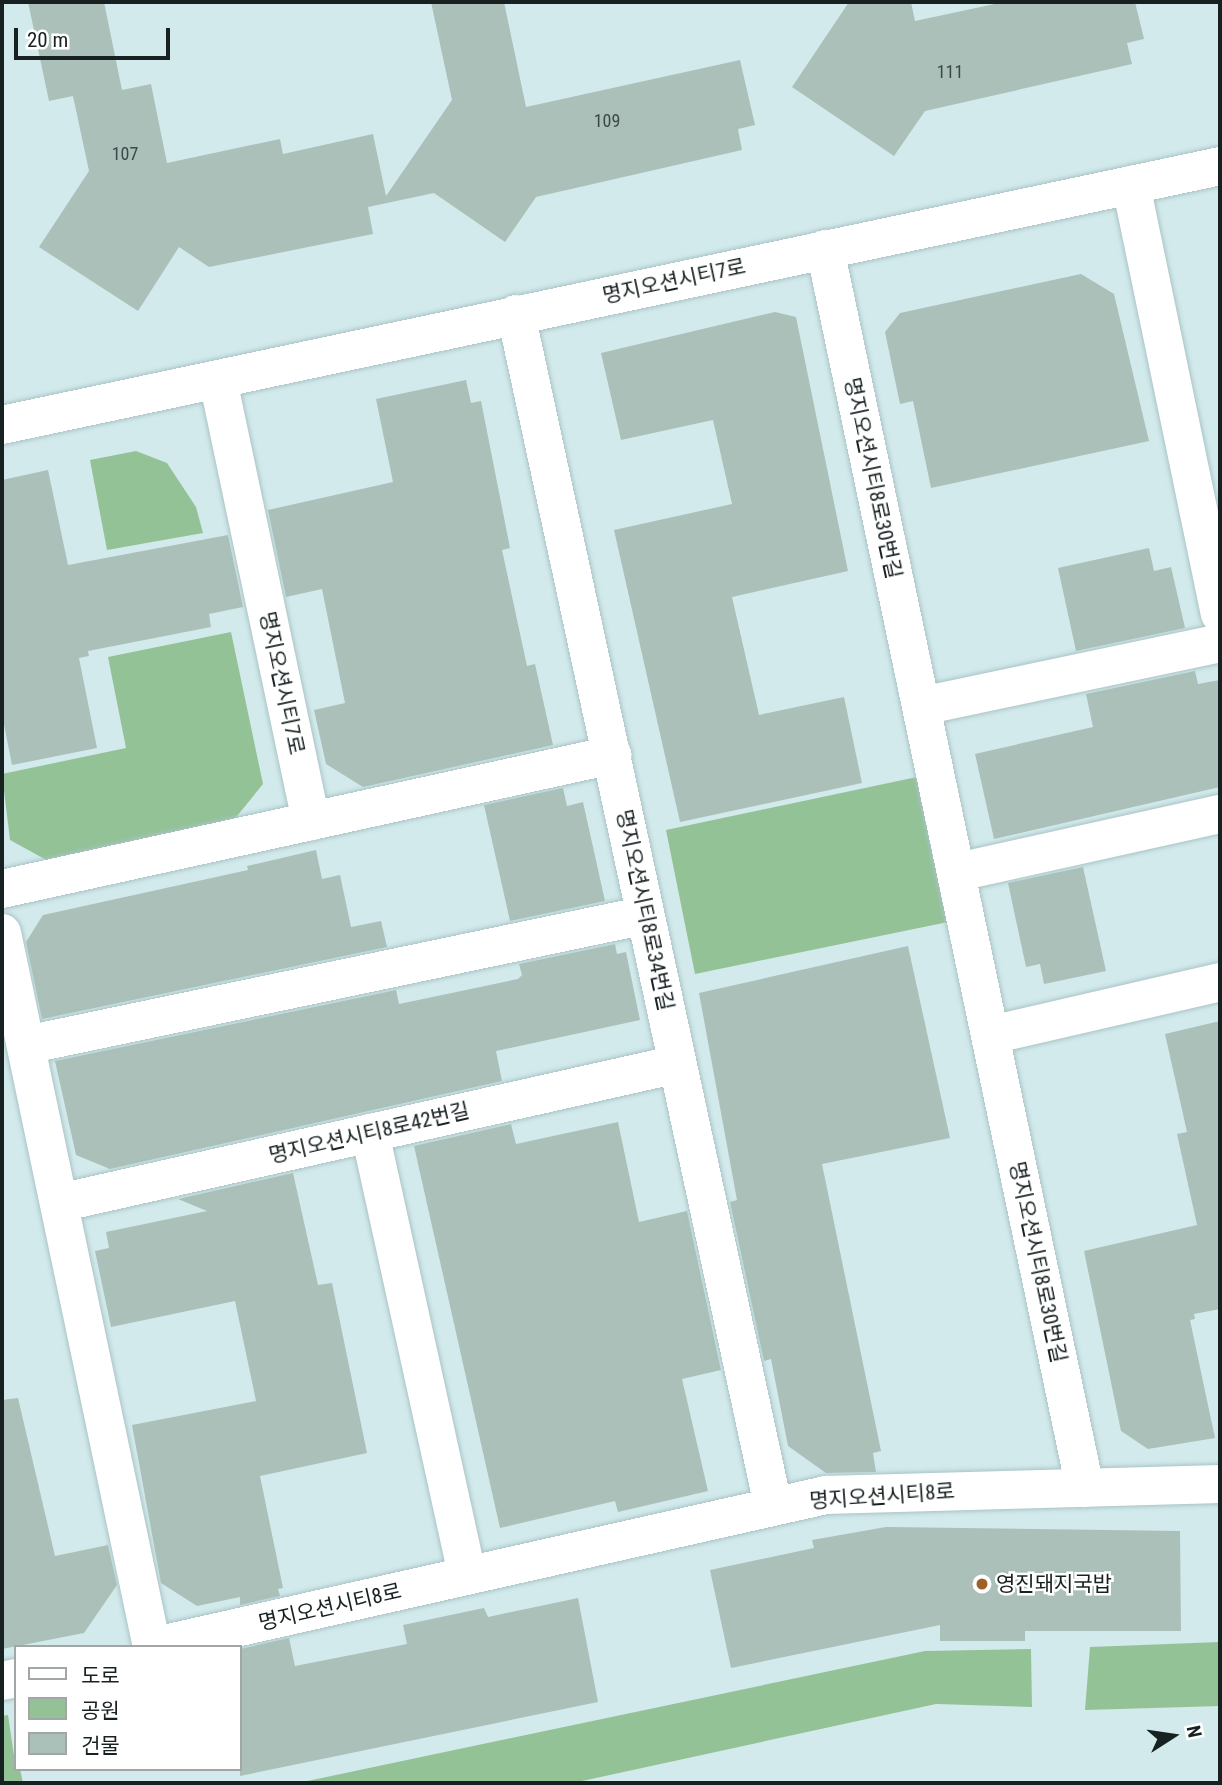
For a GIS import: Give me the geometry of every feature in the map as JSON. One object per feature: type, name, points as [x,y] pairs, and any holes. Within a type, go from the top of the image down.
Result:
[{"type":"street","name":"명지오션시티7로","points":[[2,425],[1220,166]]},
{"type":"street","points":[[1131,185],[1220,614]]},
{"type":"street","name":"명지오션시티8로30번길","points":[[825,249],[958,872],[1085,1488]]},
{"type":"street","name":"명지오션시티8로34번길","points":[[516,314],[773,1507]]},
{"type":"street","name":"명지오션시티7로","points":[[218,380],[311,821]]},
{"type":"street","points":[[922,706],[1220,643]]},
{"type":"street","points":[[2,889],[612,755]]},
{"type":"street","points":[[958,872],[1220,814]]},
{"type":"street","points":[[26,1045],[646,915]]},
{"type":"street","points":[[2,933],[151,1645]]},
{"type":"street","points":[[990,1035],[1220,982]]},
{"type":"street","name":"명지오션시티8로42번길","points":[[59,1203],[678,1064]]},
{"type":"street","points":[[370,1133],[467,1576]]},
{"type":"street","name":"명지오션시티8로","points":[[160,1645],[826,1494],[1220,1484]]},
{"type":"green space","points":[[136,451],[167,463],[196,507],[203,533],[107,550],[90,460]]},
{"type":"green space","points":[[231,632],[263,784],[233,821],[50,862],[10,840],[2,774],[126,748],[108,657]]},
{"type":"green space","points":[[917,777],[948,922],[695,974],[666,830]]},
{"type":"green space","points":[[1220,1642],[1220,1706],[1085,1710],[1090,1647]]},
{"type":"green space","points":[[1031,1649],[1032,1707],[936,1704],[573,1783],[298,1783],[925,1651]]},
{"type":"green space","points":[[8,1715],[14,1771],[20,1771],[23,1783],[2,1783],[2,1716]]},
{"type":"building","points":[[28,2],[104,2],[122,90],[151,84],[167,163],[280,139],[283,154],[373,134],[386,196],[452,100],[431,2],[504,2],[526,107],[740,60],[755,125],[738,129],[742,150],[536,197],[505,242],[434,193],[368,207],[373,234],[209,267],[179,247],[138,311],[39,247],[89,171],[73,96],[49,101]]},
{"type":"building","points":[[849,2],[911,2],[915,21],[1004,2],[1135,2],[1144,39],[1127,43],[1132,64],[925,111],[894,156],[792,87]]},
{"type":"building","points":[[1081,274],[1114,294],[1149,441],[931,488],[913,401],[900,404],[885,332],[900,313]]},
{"type":"building","points":[[775,312],[796,317],[848,571],[732,597],[759,715],[844,697],[862,783],[680,822],[614,530],[732,504],[713,420],[621,440],[601,353]]},
{"type":"building","points":[[466,380],[471,403],[481,401],[510,548],[502,550],[527,666],[535,664],[553,745],[363,787],[326,764],[314,710],[345,703],[322,589],[286,597],[268,510],[393,482],[376,399]]},
{"type":"building","points":[[48,470],[68,565],[228,535],[243,607],[209,614],[211,627],[88,651],[89,656],[79,658],[97,748],[12,765],[2,714],[2,480]]},
{"type":"building","points":[[1149,548],[1154,571],[1171,567],[1185,628],[1076,651],[1058,568]]},
{"type":"building","points":[[1195,671],[1198,684],[1220,680],[1220,787],[994,839],[975,754],[1093,727],[1086,694]]},
{"type":"building","points":[[563,788],[567,806],[583,802],[605,901],[510,921],[484,805]]},
{"type":"building","points":[[316,850],[322,879],[340,875],[351,927],[381,921],[387,947],[42,1019],[26,942],[43,915],[248,870],[247,866]]},
{"type":"building","points":[[1083,867],[1106,971],[1044,984],[1040,964],[1026,967],[1008,883]]},
{"type":"building","points":[[615,944],[617,954],[626,952],[640,1020],[496,1051],[502,1081],[110,1169],[76,1155],[55,1061],[396,990],[399,1004],[518,979],[522,975],[519,964]]},
{"type":"building","points":[[908,946],[950,1138],[822,1164],[881,1451],[873,1453],[876,1472],[826,1473],[788,1446],[771,1359],[764,1361],[730,1202],[737,1200],[699,993]]},
{"type":"building","points":[[1220,1021],[1220,1309],[1194,1314],[1195,1319],[1190,1320],[1215,1438],[1148,1449],[1121,1431],[1084,1251],[1197,1225],[1177,1134],[1187,1132],[1165,1034]]},
{"type":"building","points":[[618,1122],[639,1222],[687,1211],[721,1370],[682,1379],[708,1491],[618,1512],[615,1501],[500,1528],[414,1146],[511,1124],[516,1144]]},
{"type":"building","points":[[293,1173],[318,1285],[332,1283],[367,1453],[260,1476],[283,1588],[278,1589],[280,1596],[240,1605],[240,1597],[197,1606],[161,1583],[132,1425],[256,1401],[235,1301],[111,1327],[95,1251],[109,1248],[106,1232],[207,1211],[178,1199]]},
{"type":"building","points":[[18,1398],[55,1556],[108,1545],[117,1585],[84,1633],[2,1649],[2,1400]]},
{"type":"building","points":[[886,1527],[1180,1531],[1181,1631],[1025,1631],[1025,1641],[940,1641],[940,1625],[731,1668],[710,1570],[814,1548],[812,1540]]},
{"type":"building","points":[[578,1598],[598,1702],[240,1776],[242,1649],[289,1638],[295,1666],[407,1644],[403,1625],[484,1608],[488,1617]]},
{"type":"place","name":"영진돼지국밥","points":[[982,1584]]}]
